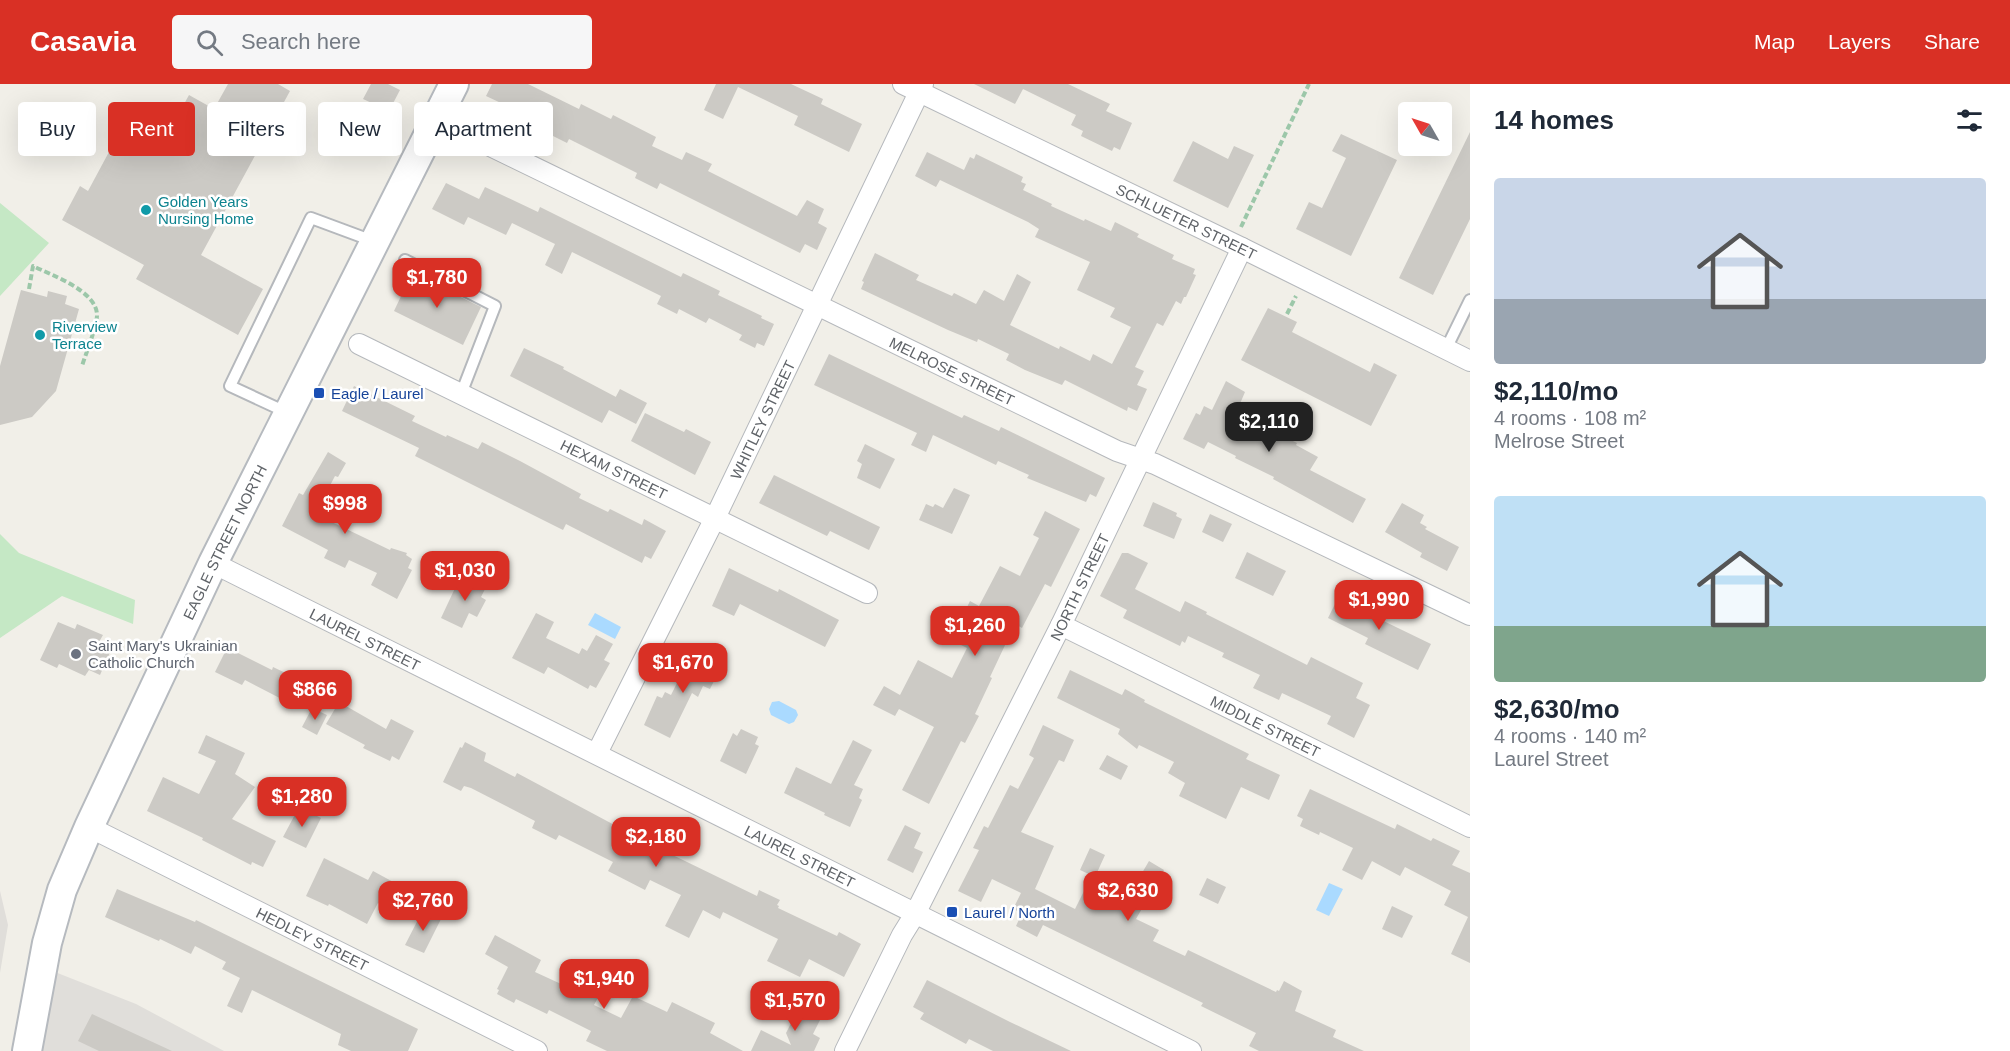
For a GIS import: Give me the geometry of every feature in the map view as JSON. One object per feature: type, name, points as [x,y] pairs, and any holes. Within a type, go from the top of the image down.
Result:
[{"type":"main road","name":"EAGLE STREET NORTH","points":[[445,102],[454,84]]},
{"type":"main road","name":"EAGLE STREET NORTH","points":[[27,1051],[47,943],[62,890],[89,827],[213,563],[418,156]]},
{"type":"street","name":"SCHLUETER STREET","points":[[915,86],[1240,240],[1470,361]]},
{"type":"street","name":"WHITLEY STREET","points":[[597,753],[715,518],[818,305],[915,86]]},
{"type":"street","name":"MELROSE STREET","points":[[510,156],[1117,451],[1140,459],[1470,615]]},
{"type":"street","name":"NORTH STREET","points":[[846,1051],[902,935],[915,914],[1061,625],[1240,240]]},
{"type":"street","name":"HEXAM STREET","points":[[359,344],[867,593]]},
{"type":"street","name":"LAUREL STREET","points":[[213,563],[1191,1051]]},
{"type":"street","name":"MIDDLE STREET","points":[[1061,625],[1470,827]]},
{"type":"street","name":"HEDLEY STREET","points":[[89,827],[537,1051]]},
{"type":"lane","points":[[289,414],[230,386],[311,218],[376,242]]},
{"type":"lane","points":[[405,260],[495,306],[461,394]]},
{"type":"lane","points":[[1446,349],[1470,300]]},
{"type":"path","points":[[1240,240],[1309,84]]},
{"type":"path","points":[[29,289],[33,266],[68,282],[95,304],[97,316],[82,366]]},
{"type":"shaded area","points":[[0,891],[8,925],[0,973]]},
{"type":"shaded area","points":[[55,972],[136,1004],[224,1051],[42,1051]]},
{"type":"green space","points":[[0,203],[49,243],[0,296]]},
{"type":"green space","points":[[0,534],[19,553],[135,600],[133,624],[62,596],[0,638]]},
{"type":"water","points":[[595,613],[621,627],[615,639],[588,625]]},
{"type":"water","points":[[779,701],[796,710],[798,715],[794,722],[789,724],[771,715],[769,709],[772,702]]},
{"type":"water","points":[[1329,883],[1343,889],[1329,916],[1316,910]]},
{"type":"building","name":"Golden Years Nursing Home","points":[[228,84],[278,84],[290,91],[284,102],[218,102]]},
{"type":"building","points":[[371,84],[388,84],[400,90],[394,102],[370,102],[363,99]]},
{"type":"building","points":[[492,84],[528,84],[579,109],[581,104],[611,119],[613,115],[656,137],[652,146],[682,160],[686,152],[712,164],[708,171],[797,216],[807,200],[824,209],[818,223],[827,228],[817,250],[805,244],[800,253],[660,183],[657,189],[635,178],[637,173],[569,139],[567,143],[553,136],[553,102],[499,102],[486,96]]},
{"type":"building","points":[[716,84],[791,84],[823,99],[821,104],[862,124],[849,152],[794,125],[798,116],[738,87],[723,119],[704,110]]},
{"type":"building","points":[[974,84],[1068,84],[1110,104],[1106,111],[1132,123],[1120,150],[1114,147],[1112,151],[1081,136],[1083,131],[1071,125],[1076,115],[1023,89],[1015,104]]},
{"type":"building","name":"Golden Years Nursing Home","points":[[189,95],[207,105],[207,156],[255,156],[201,255],[263,289],[238,335],[136,279],[144,265],[62,220],[80,186],[88,191],[108,154],[108,156],[195,156],[195,102],[185,102]]},
{"type":"building","points":[[1470,132],[1470,219],[1433,295],[1399,278]]},
{"type":"building","points":[[1341,134],[1397,160],[1351,256],[1296,229],[1309,202],[1322,208],[1346,158],[1332,151]]},
{"type":"building","points":[[1193,141],[1228,159],[1234,146],[1254,155],[1228,208],[1173,181]]},
{"type":"building","points":[[927,152],[964,170],[970,157],[974,159],[976,154],[1023,177],[1021,182],[1026,184],[1023,190],[1052,204],[1051,206],[1111,231],[1115,222],[1139,234],[1137,237],[1174,255],[1172,259],[1195,269],[1193,274],[1196,275],[1186,297],[1181,304],[1176,301],[1163,326],[1157,323],[1135,367],[1144,371],[1137,385],[1147,389],[1137,411],[1128,407],[1127,411],[1065,380],[1062,385],[1025,370],[1006,360],[1009,354],[978,339],[977,342],[948,330],[861,289],[864,282],[862,281],[875,253],[919,275],[916,280],[952,296],[954,293],[976,304],[984,290],[1004,301],[1017,274],[1031,282],[1010,325],[1090,361],[1093,354],[1112,364],[1131,327],[1110,317],[1115,308],[1077,290],[1090,262],[1035,237],[1039,229],[1028,222],[940,180],[936,187],[915,176]]},
{"type":"building","points":[[446,183],[479,199],[485,187],[538,212],[540,207],[681,277],[683,273],[720,291],[718,295],[774,324],[764,346],[757,343],[755,348],[739,340],[742,335],[709,318],[706,323],[679,309],[677,314],[657,304],[661,296],[572,252],[562,274],[545,265],[555,244],[512,223],[506,235],[468,217],[464,225],[432,209]]},
{"type":"building","points":[[412,273],[481,307],[463,345],[394,311]]},
{"type":"building","name":"Riverview Terrace","points":[[21,290],[47,297],[48,291],[67,296],[65,304],[79,309],[56,391],[32,417],[0,425],[0,366]]},
{"type":"building","points":[[1268,308],[1297,322],[1292,332],[1370,372],[1374,363],[1397,375],[1371,426],[1241,360]]},
{"type":"building","points":[[524,348],[564,367],[563,369],[616,397],[620,389],[647,403],[636,424],[609,410],[602,423],[510,376]]},
{"type":"building","points":[[829,354],[962,418],[964,415],[999,431],[1001,427],[1105,478],[1096,497],[1090,494],[1086,502],[1027,478],[1029,475],[998,461],[996,465],[933,435],[926,452],[911,445],[917,433],[814,385]]},
{"type":"building","points":[[1226,381],[1245,392],[1236,413],[1297,443],[1296,445],[1318,457],[1310,470],[1366,499],[1353,523],[1208,442],[1204,449],[1183,439],[1196,413],[1200,415],[1204,406],[1212,410]]},
{"type":"building","points":[[354,386],[415,416],[412,421],[446,437],[447,435],[478,449],[482,442],[581,494],[579,498],[608,512],[610,509],[642,525],[644,519],[666,531],[651,559],[645,556],[642,563],[566,524],[563,530],[415,456],[419,448],[342,411]]},
{"type":"building","points":[[645,413],[684,432],[686,429],[711,442],[695,475],[631,441]]},
{"type":"building","points":[[865,444],[895,459],[880,489],[857,478],[862,464],[857,461]]},
{"type":"building","points":[[328,452],[346,463],[338,477],[335,476],[315,514],[390,550],[391,548],[407,553],[406,555],[412,559],[408,568],[412,570],[397,599],[371,585],[377,573],[349,560],[345,568],[324,558],[328,550],[282,526],[299,493],[303,495]]},
{"type":"building","points":[[774,475],[880,527],[869,550],[830,531],[827,536],[759,503]]},
{"type":"building","points":[[954,488],[970,495],[952,534],[919,520],[926,504],[933,507],[935,504],[943,508]]},
{"type":"building","points":[[1153,502],[1177,513],[1176,516],[1182,519],[1174,539],[1143,526]]},
{"type":"building","points":[[1402,503],[1424,515],[1420,523],[1427,527],[1425,529],[1459,547],[1447,571],[1420,557],[1422,553],[1385,532]]},
{"type":"building","points":[[1045,511],[1080,529],[1051,587],[1045,584],[1022,628],[1015,624],[975,714],[979,716],[965,743],[961,741],[929,804],[902,790],[934,727],[899,709],[895,716],[873,705],[884,686],[900,695],[918,660],[952,678],[967,648],[951,640],[970,601],[979,606],[1000,566],[1020,576],[1039,538],[1033,535]]},
{"type":"building","points":[[1210,514],[1232,524],[1223,542],[1202,532]]},
{"type":"building","points":[[1247,552],[1286,571],[1273,596],[1235,578]]},
{"type":"building","points":[[1122,553],[1128,553],[1148,563],[1135,589],[1180,612],[1185,601],[1307,665],[1311,657],[1363,683],[1356,698],[1370,705],[1354,738],[1327,724],[1331,716],[1282,693],[1279,700],[1253,688],[1260,675],[1222,657],[1224,653],[1188,636],[1185,643],[1182,641],[1180,646],[1123,618],[1127,610],[1100,596]]},
{"type":"building","points":[[729,568],[778,592],[779,589],[839,620],[825,647],[740,604],[734,616],[712,606]]},
{"type":"building","points":[[467,575],[487,585],[481,597],[486,600],[477,617],[469,613],[462,628],[441,618],[456,586],[460,588]]},
{"type":"building","points":[[1342,590],[1372,604],[1367,613],[1431,644],[1418,670],[1365,644],[1368,638],[1328,618]]},
{"type":"building","points":[[536,613],[554,622],[546,638],[579,654],[582,648],[587,651],[596,635],[613,644],[604,660],[610,663],[596,688],[590,685],[588,689],[548,667],[544,674],[512,658]]},
{"type":"building","name":"Saint Mary's Ukrainian Catholic Church","points":[[58,622],[75,629],[77,624],[103,635],[99,642],[112,648],[100,675],[89,670],[85,676],[59,664],[57,668],[40,660]]},
{"type":"building","points":[[226,650],[235,654],[236,652],[272,670],[273,667],[296,678],[293,685],[309,693],[301,709],[245,680],[242,685],[215,672]]},
{"type":"building","points":[[697,650],[723,663],[710,689],[703,686],[698,697],[692,693],[670,738],[644,725],[657,696],[662,698],[665,692],[671,695],[687,663],[690,665]]},
{"type":"building","points":[[1070,670],[1122,695],[1125,689],[1145,700],[1144,702],[1249,754],[1246,759],[1280,775],[1269,800],[1241,787],[1226,819],[1179,796],[1185,783],[1168,773],[1174,762],[1139,745],[1137,749],[1118,734],[1120,729],[1057,698]]},
{"type":"building","points":[[339,702],[386,729],[391,719],[414,731],[399,760],[392,756],[390,761],[363,748],[365,745],[326,724]]},
{"type":"building","points":[[312,708],[327,715],[317,735],[302,727]]},
{"type":"building","points":[[1043,725],[1074,740],[1064,762],[1059,760],[1021,832],[1054,846],[1035,889],[1075,909],[1084,891],[1121,909],[1149,861],[1164,870],[1136,919],[1159,930],[1153,941],[1185,956],[1188,950],[1276,992],[1279,991],[1284,981],[1302,991],[1295,1011],[1336,1030],[1333,1037],[1364,1051],[1259,1051],[1249,1046],[1256,1033],[1201,1006],[1203,1003],[1043,925],[1037,937],[1016,926],[1022,913],[1013,909],[1021,893],[992,879],[981,902],[958,891],[979,850],[973,848],[984,826],[988,828],[1010,785],[1018,789],[1034,758],[1029,755]]},
{"type":"building","points":[[741,729],[758,737],[755,744],[759,746],[746,774],[720,761],[733,733],[737,736]]},
{"type":"building","points":[[206,735],[245,753],[235,774],[255,787],[232,819],[276,841],[263,867],[252,862],[251,865],[202,840],[203,838],[147,811],[163,777],[199,794],[216,761],[198,753]]},
{"type":"building","points":[[853,740],[872,750],[854,785],[863,789],[859,798],[862,800],[850,827],[784,793],[796,767],[831,784]]},
{"type":"building","points":[[465,742],[486,753],[484,761],[515,777],[517,773],[650,844],[757,896],[759,890],[780,900],[778,908],[837,936],[839,932],[861,944],[844,977],[809,959],[800,977],[767,961],[778,939],[723,912],[720,919],[703,910],[689,938],[665,926],[681,895],[650,880],[645,890],[608,871],[613,862],[559,835],[556,840],[532,828],[535,821],[471,788],[464,786],[461,791],[443,782],[460,747],[462,748]]},
{"type":"building","points":[[1107,755],[1128,766],[1121,780],[1099,769]]},
{"type":"building","points":[[1310,789],[1395,829],[1397,824],[1431,841],[1433,838],[1460,851],[1452,865],[1470,873],[1470,963],[1451,954],[1468,917],[1444,905],[1451,891],[1405,867],[1400,876],[1372,861],[1362,880],[1342,870],[1353,848],[1320,832],[1319,835],[1300,826],[1303,819],[1297,816]]},
{"type":"building","points":[[299,807],[321,818],[306,848],[283,837]]},
{"type":"building","points":[[905,825],[921,833],[914,848],[923,852],[913,873],[887,860]]},
{"type":"building","points":[[1090,848],[1105,855],[1095,877],[1080,870]]},
{"type":"building","points":[[324,858],[368,880],[373,871],[419,896],[408,918],[378,903],[367,924],[329,904],[328,906],[306,896]]},
{"type":"building","points":[[1207,878],[1226,887],[1218,904],[1199,895]]},
{"type":"building","points":[[117,889],[195,922],[196,920],[418,1029],[408,1051],[351,1051],[338,1045],[341,1034],[252,990],[242,1013],[227,1006],[240,978],[222,969],[226,962],[195,946],[191,954],[105,917]]},
{"type":"building","points":[[1392,906],[1413,916],[1402,938],[1382,929]]},
{"type":"building","points":[[423,910],[441,919],[424,953],[405,945]]},
{"type":"building","points":[[495,935],[541,960],[535,972],[572,989],[577,980],[601,992],[594,1005],[621,1018],[633,996],[667,1012],[672,1002],[715,1023],[710,1033],[743,1051],[607,1051],[586,1041],[591,1031],[549,1010],[547,1014],[516,999],[514,1003],[497,994],[499,990],[497,989],[508,967],[485,954]]},
{"type":"building","points":[[927,980],[1071,1051],[993,1051],[969,1039],[966,1044],[920,1019],[924,1013],[913,1007]]},
{"type":"building","points":[[804,998],[826,1008],[813,1034],[820,1038],[814,1051],[751,1051],[761,1030],[791,1045],[786,1033]]},
{"type":"building","points":[[92,1014],[172,1051],[99,1051],[78,1041]]},
{"type":"place","name":"Golden Years Nursing Home","points":[[146,210]]},
{"type":"place","name":"Riverview Terrace","points":[[40,335]]},
{"type":"place","name":"Eagle / Laurel","points":[[319,393]]},
{"type":"place","name":"Saint Mary's Ukrainian Catholic Church","points":[[76,654]]},
{"type":"place","name":"Laurel / North","points":[[952,912]]}]
